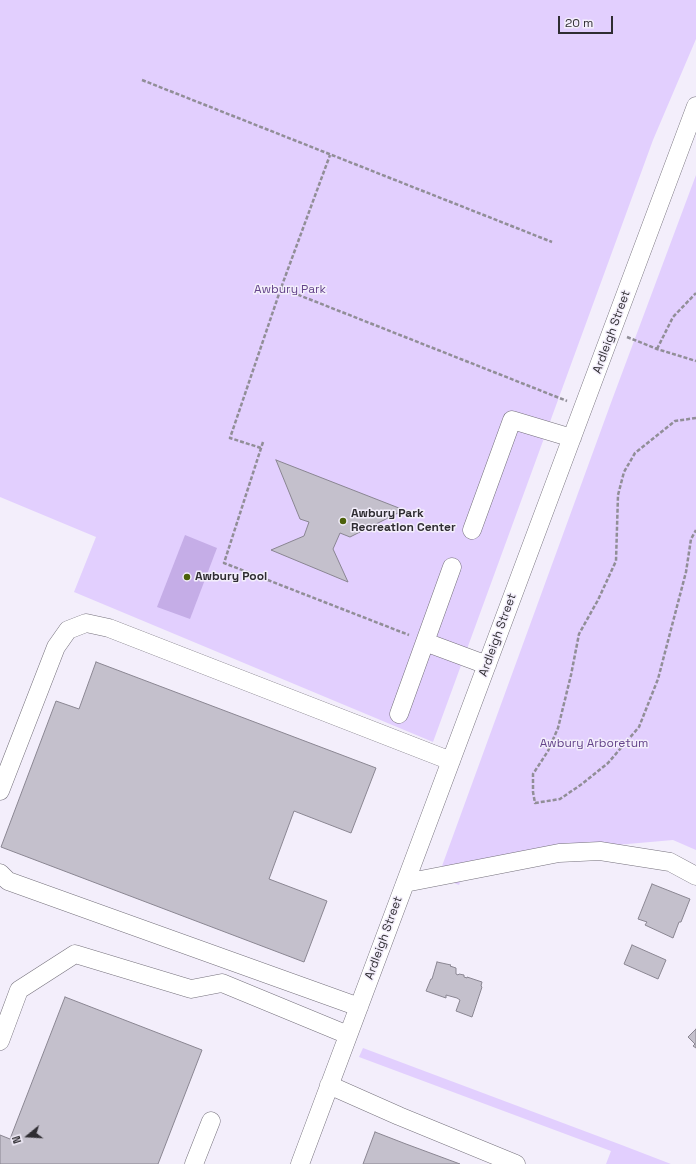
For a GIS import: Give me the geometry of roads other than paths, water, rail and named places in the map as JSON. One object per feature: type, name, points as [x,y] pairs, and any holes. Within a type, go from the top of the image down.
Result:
[{"type":"street","name":"Ardleigh Street","points":[[300,1164],[696,106]]},
{"type":"street","points":[[472,530],[512,420],[572,438]]},
{"type":"street","points":[[399,714],[452,567]]},
{"type":"street","points":[[0,791],[56,646],[68,630],[86,623],[116,631],[451,761]]},
{"type":"street","points":[[425,642],[487,665]]},
{"type":"street","points":[[405,883],[560,854],[600,851],[670,862],[696,876]]},
{"type":"street","points":[[0,872],[8,881],[359,1007]]},
{"type":"street","points":[[0,1041],[19,990],[75,954],[191,989],[222,984],[348,1035]]},
{"type":"street","points":[[329,1085],[398,1116],[516,1164]]},
{"type":"street","points":[[194,1164],[211,1121]]},
{"type":"place","name":"Awbury Park Recreation Center","points":[[343,521]]},
{"type":"place","name":"Awbury Pool","points":[[187,577]]},
{"type":"park label","name":"Awbury Park","points":[[290,290]]},
{"type":"park label","name":"Awbury Arboretum","points":[[594,744]]}]
